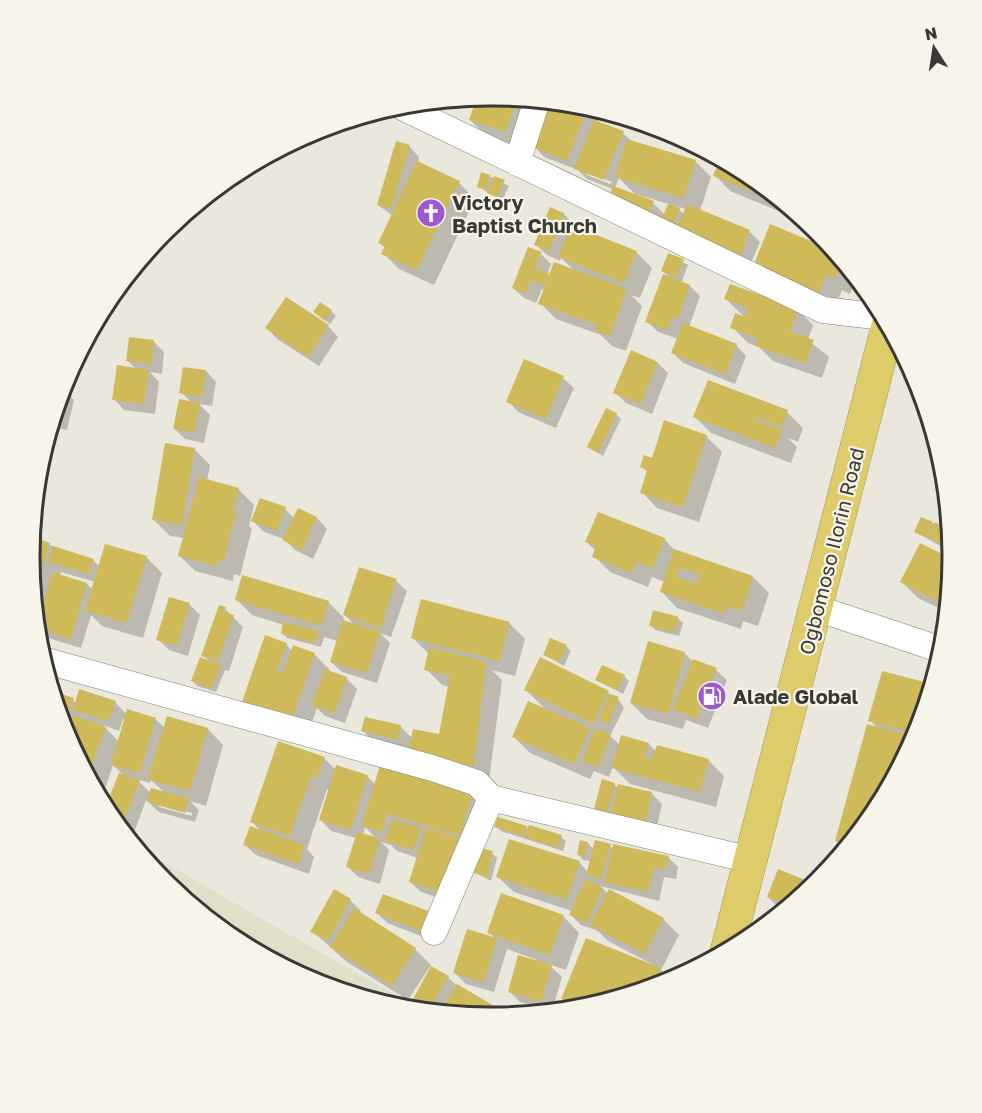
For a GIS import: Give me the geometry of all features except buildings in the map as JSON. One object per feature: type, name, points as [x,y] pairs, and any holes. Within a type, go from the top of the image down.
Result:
[{"type":"highway","name":"Ogbomoso Ilorin Road","points":[[731,938],[885,338]]},
{"type":"street","points":[[517,163],[534,108]]},
{"type":"street","points":[[414,113],[823,310],[872,316]]},
{"type":"street","points":[[816,608],[932,647]]},
{"type":"street","points":[[54,663],[432,768],[477,783],[491,798],[751,860]]},
{"type":"street","points":[[434,932],[491,798]]},
{"type":"shaded area","points":[[156,858],[399,997],[374,992],[319,973],[266,947],[217,914]]},
{"type":"place","name":"Victory Baptist Church","points":[[431,213]]},
{"type":"place","name":"Alade Global","points":[[712,696]]}]
